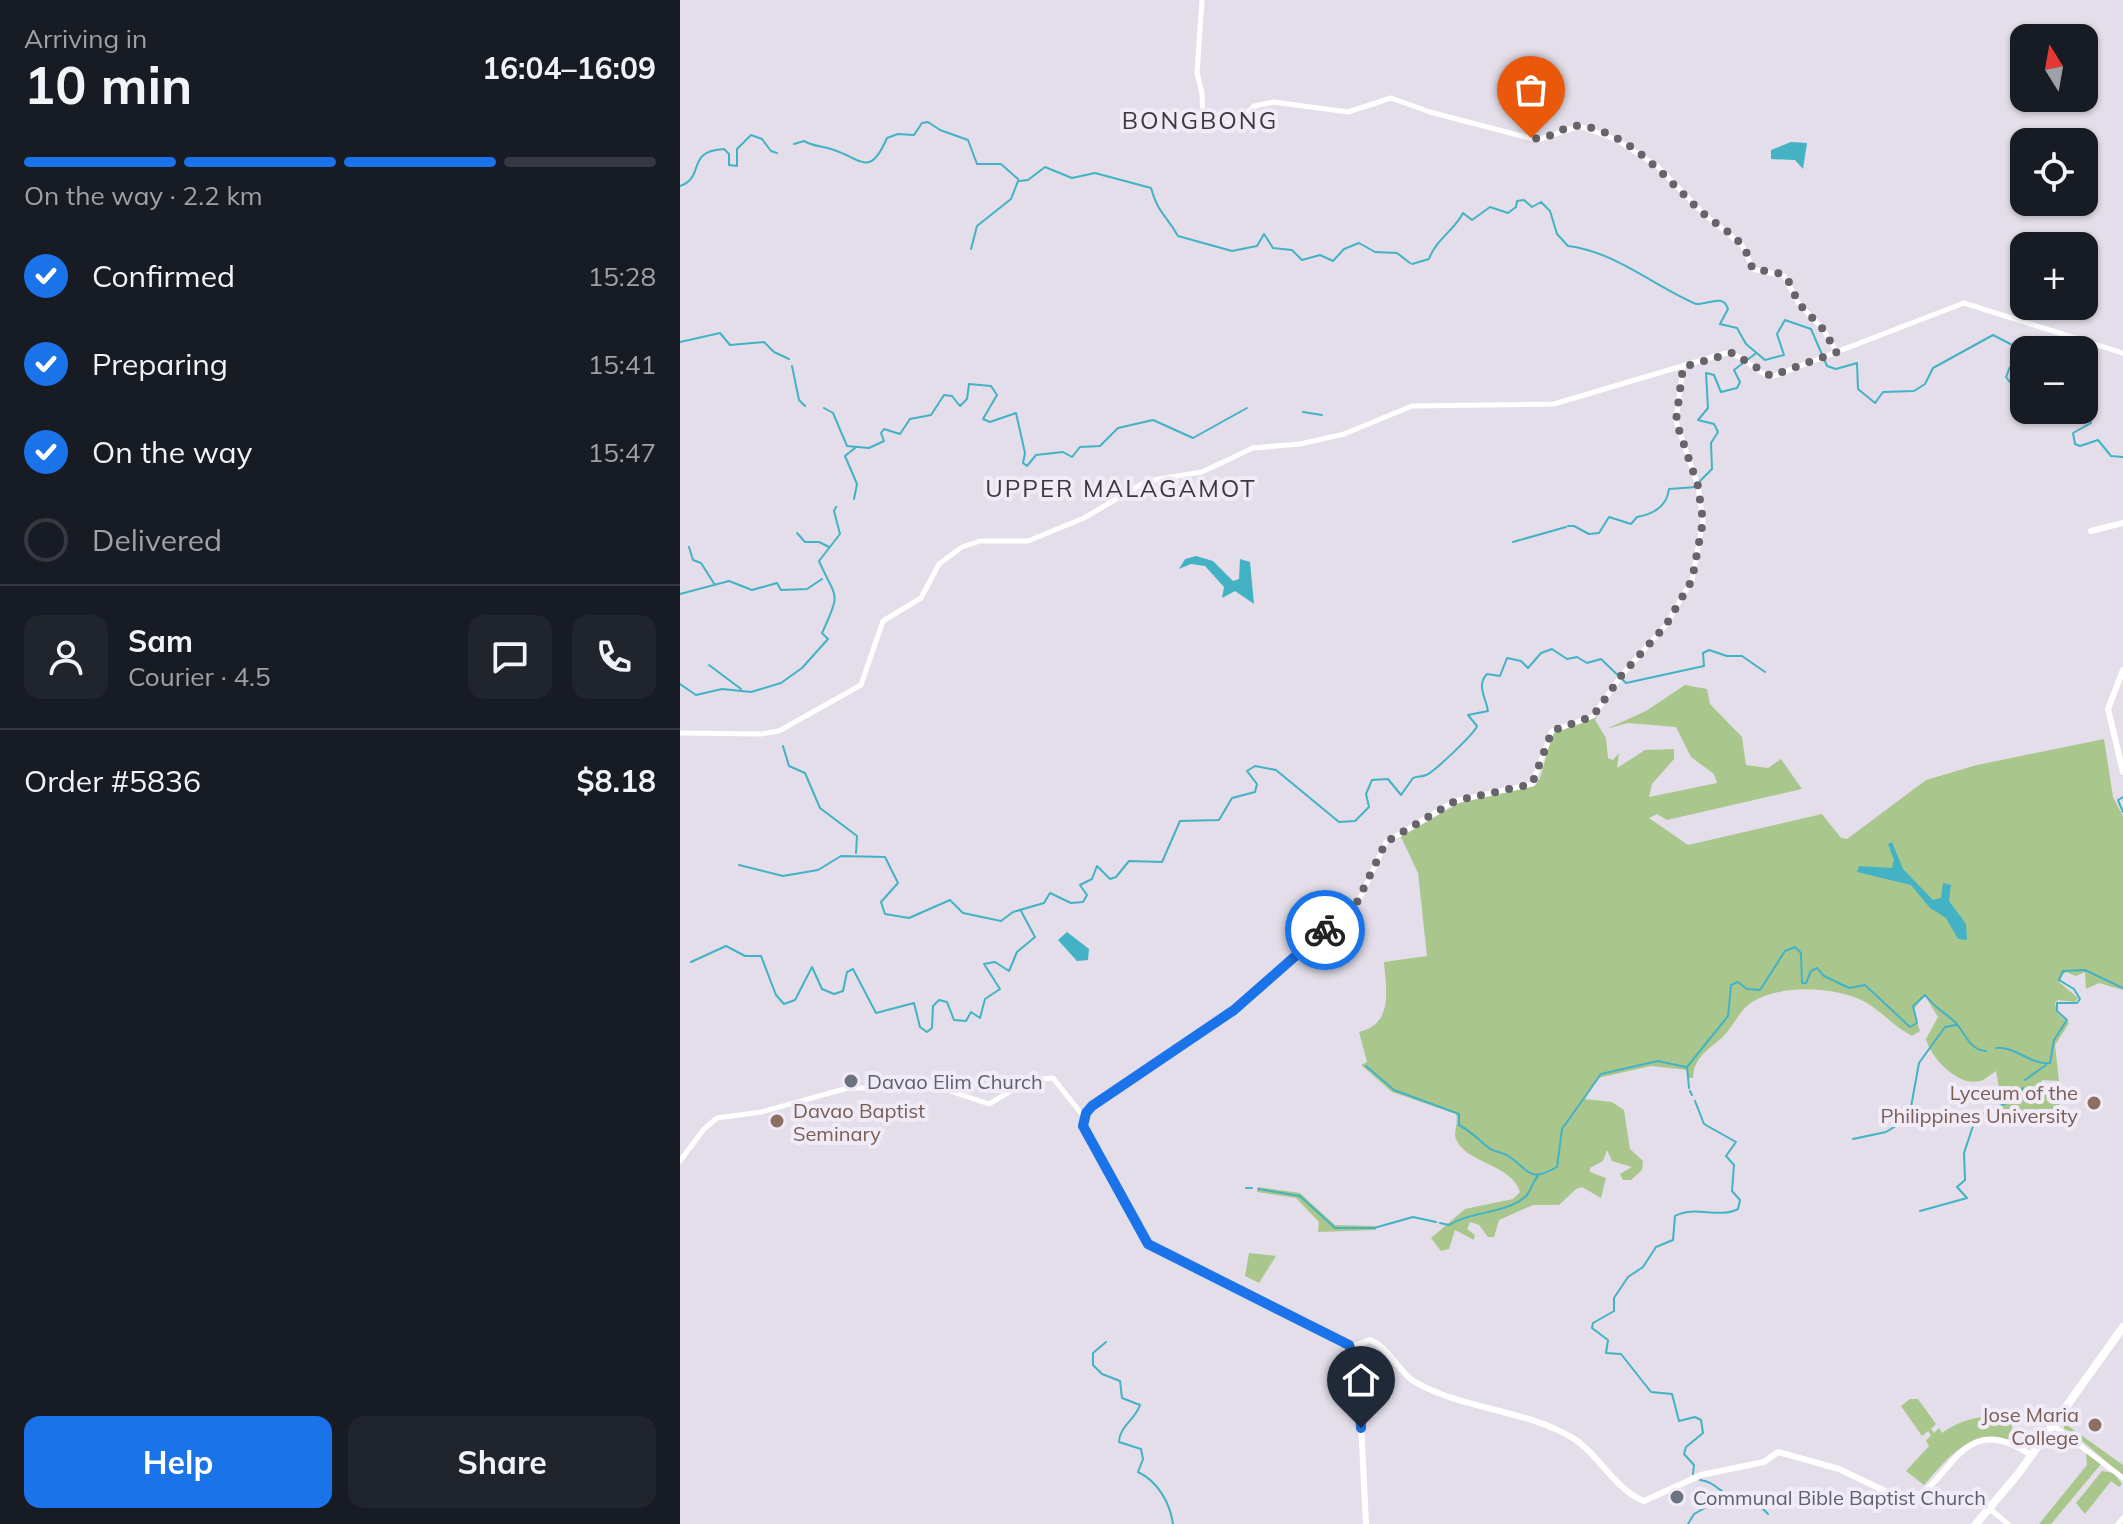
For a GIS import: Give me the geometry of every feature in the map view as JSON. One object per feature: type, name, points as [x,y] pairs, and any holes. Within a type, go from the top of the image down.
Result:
[{"type":"highway","points":[[1991,1510],[2055,1427],[2123,1327]]},
{"type":"highway","points":[[1979,1524],[2123,1335]]},
{"type":"main road","points":[[2091,531],[2123,523]]},
{"type":"main road","points":[[2123,670],[2108,709],[2123,772]]},
{"type":"main road","points":[[1366,1524],[1359,1382],[1351,1347],[1373,1341],[1406,1376],[1420,1384],[1495,1413],[1550,1424],[1589,1450],[1632,1494],[1644,1501],[1701,1475],[1764,1462],[1778,1452],[1839,1469],[1904,1500],[1918,1495],[1959,1452],[1973,1444],[2006,1442],[2032,1456]]},
{"type":"street","points":[[1202,0],[1197,73],[1202,93],[1203,123],[1237,123],[1254,106],[1274,102],[1348,112],[1394,98],[1430,112],[1537,140],[1571,127],[1586,127],[1617,140],[1655,164],[1703,213],[1742,245],[1753,269],[1778,273],[1787,278],[1799,304],[1822,328],[1837,352]]},
{"type":"street","points":[[680,733],[761,734],[779,731],[859,687],[883,621],[917,602],[927,590],[942,560],[969,545],[1028,541],[1084,518],[1147,481],[1202,472],[1253,448],[1300,444],[1340,435],[1412,406],[1554,404],[1726,353],[1743,358],[1771,376],[1964,303],[2123,353]]},
{"type":"street","points":[[1351,1347],[1307,1321],[1148,1244],[1091,1146],[1083,1126],[1084,1117],[1104,1098],[1234,1010],[1350,910],[1364,892],[1386,842],[1455,801],[1532,784],[1552,731],[1590,718],[1675,612],[1692,580],[1702,539],[1698,486],[1676,421],[1683,367]]},
{"type":"street","points":[[680,1161],[704,1129],[717,1118],[761,1112],[854,1087],[941,1088],[989,1104],[1029,1080],[1053,1078],[1084,1117]]},
{"type":"street","points":[[2055,1427],[2123,1478]]},
{"type":"street","points":[[1991,1510],[2008,1524]]},
{"type":"street","points":[[2118,1524],[2123,1518]]},
{"type":"green space","points":[[1685,685],[1707,689],[1710,704],[1742,737],[1746,765],[1768,768],[1781,759],[1802,789],[1667,820],[1657,814],[1649,818],[1688,845],[1822,814],[1841,838],[1847,839],[1926,780],[1977,765],[2104,739],[2113,797],[2123,816],[2123,990],[2099,983],[2086,989],[2085,972],[2076,976],[2066,972],[2060,977],[2059,982],[2078,998],[2075,1002],[2058,1000],[2055,1003],[2057,1013],[2069,1023],[2055,1045],[2059,1081],[2042,1080],[2041,1089],[2059,1091],[2060,1116],[2006,1127],[1996,1071],[1980,1081],[1963,1080],[1933,1054],[1926,1039],[1938,1017],[1925,996],[1913,1010],[1920,1031],[1912,1036],[1855,997],[1809,989],[1764,996],[1745,1008],[1728,1031],[1701,1057],[1693,1078],[1688,1078],[1688,1070],[1651,1066],[1598,1078],[1585,1099],[1612,1102],[1624,1110],[1630,1149],[1643,1161],[1642,1170],[1631,1180],[1623,1180],[1620,1174],[1632,1167],[1612,1161],[1607,1150],[1603,1161],[1590,1168],[1590,1172],[1606,1178],[1601,1198],[1582,1187],[1576,1189],[1559,1205],[1533,1205],[1499,1220],[1494,1237],[1488,1237],[1479,1225],[1470,1222],[1467,1229],[1475,1235],[1474,1240],[1455,1230],[1449,1249],[1441,1251],[1431,1238],[1465,1209],[1513,1199],[1520,1192],[1508,1175],[1461,1147],[1455,1136],[1456,1114],[1392,1092],[1361,1065],[1367,1062],[1359,1032],[1370,1028],[1383,1013],[1386,983],[1384,962],[1427,956],[1418,873],[1401,837],[1459,803],[1535,786],[1553,733],[1586,722],[1598,714],[1595,720],[1606,738],[1608,758],[1613,760],[1619,753],[1617,768],[1645,750],[1674,749],[1674,759],[1652,784],[1649,797],[1717,783],[1714,774],[1691,757],[1676,727],[1628,723],[1606,729],[1646,711]]},
{"type":"green space","points":[[1258,1187],[1300,1193],[1335,1225],[1375,1226],[1376,1230],[1318,1232],[1319,1222],[1296,1198],[1257,1192]]},
{"type":"green space","points":[[1249,1253],[1276,1256],[1259,1283],[1245,1276]]},
{"type":"green space","points":[[1910,1399],[1918,1399],[1936,1424],[1931,1429],[1934,1433],[1939,1428],[1942,1433],[1958,1423],[1976,1418],[2010,1416],[2014,1440],[1989,1438],[1969,1443],[1952,1454],[1924,1485],[1906,1471],[1929,1446],[1926,1441],[1931,1435],[1928,1431],[1922,1436],[1901,1406]]},
{"type":"green space","points":[[2064,1423],[2123,1465],[2123,1476],[2072,1432],[2064,1429]]},
{"type":"green space","points":[[2086,1453],[2101,1464],[2051,1524],[2039,1524],[2087,1465]]},
{"type":"green space","points":[[2102,1471],[2114,1473],[2122,1484],[2119,1487],[2111,1481],[2085,1514],[2076,1503]]},
{"type":"water","points":[[1791,142],[1807,143],[1803,169],[1795,160],[1771,159],[1771,150]]},
{"type":"water","points":[[1196,556],[1213,561],[1233,581],[1239,579],[1240,559],[1250,562],[1254,604],[1235,591],[1222,598],[1224,587],[1205,566],[1191,564],[1179,569],[1185,559]]},
{"type":"water","points":[[1892,842],[1903,869],[1933,900],[1941,898],[1943,883],[1951,885],[1949,901],[1966,924],[1967,940],[1958,939],[1946,918],[1930,908],[1911,885],[1857,872],[1859,866],[1892,868],[1894,860],[1888,844]]},
{"type":"water","points":[[1067,932],[1089,949],[1088,960],[1077,961],[1058,940]]},
{"type":"waterway","points":[[794,144],[804,141],[870,162],[876,158],[887,138],[898,134],[914,135],[922,123],[928,122],[968,140],[977,164],[1001,164],[1018,179]]},
{"type":"waterway","points":[[680,186],[692,177],[704,154],[712,151],[724,149],[729,154],[729,165],[737,166],[737,149],[751,135],[762,139],[771,151],[777,153]]},
{"type":"waterway","points":[[1019,181],[1028,180],[1045,167],[1072,178],[1095,173],[1151,188],[1160,209],[1178,236],[1232,251],[1257,246],[1264,234],[1273,248],[1292,250],[1302,260],[1320,255],[1333,261],[1344,249],[1359,243],[1375,252],[1397,253],[1410,263]]},
{"type":"waterway","points":[[971,249],[977,226],[1011,199],[1018,181]]},
{"type":"waterway","points":[[1412,264],[1429,259],[1463,213],[1472,220],[1490,207],[1508,213],[1516,207],[1517,201],[1524,200],[1532,207],[1541,202],[1550,211],[1557,234],[1568,246],[1618,262],[1696,304],[1715,301],[1726,304],[1728,309],[1720,324],[1737,328],[1746,344],[1765,360],[1784,355],[1777,334],[1785,320],[1811,329],[1827,366],[1836,369],[1857,363],[1858,389],[1875,403],[1883,392],[1914,391],[1925,384],[1933,368],[1993,335],[2010,344]]},
{"type":"waterway","points":[[680,342],[720,333],[730,345],[764,342],[774,352],[789,359]]},
{"type":"waterway","points":[[1700,481],[1712,469],[1711,443],[1718,432],[1714,424],[1698,420],[1708,408],[1706,373],[1714,375],[1721,392],[1737,388],[1740,382],[1734,370],[1755,354]]},
{"type":"waterway","points":[[792,366],[799,400],[805,406]]},
{"type":"waterway","points":[[2010,367],[2006,377],[2010,382]]},
{"type":"waterway","points":[[824,408],[833,413],[847,446],[869,448],[884,441],[881,433],[884,429],[900,434],[910,419],[931,415],[944,395],[952,396],[960,406],[967,399],[969,384],[991,386],[997,395],[983,419],[990,422],[1016,413],[1025,453],[1023,463],[1027,466],[1036,455],[1063,452],[1072,457],[1080,447],[1100,446],[1118,428],[1153,420],[1193,438],[1247,408]]},
{"type":"waterway","points":[[1303,412],[1322,415]]},
{"type":"waterway","points":[[2089,424],[2073,433],[2075,444],[2080,446],[2098,440],[2111,456],[2123,457]]},
{"type":"waterway","points":[[854,499],[857,484],[845,456],[855,448]]},
{"type":"waterway","points":[[1568,526],[1589,534],[1599,533],[1609,517],[1631,524],[1637,517],[1659,508],[1666,500],[1669,489],[1696,487]]},
{"type":"waterway","points":[[680,684],[696,695],[722,689],[751,692],[781,683],[802,668],[828,639],[822,633],[834,596],[819,561],[840,534],[834,511],[836,507]]},
{"type":"waterway","points":[[1513,542],[1566,527]]},
{"type":"waterway","points":[[797,533],[805,542],[819,542],[829,547]]},
{"type":"waterway","points":[[689,547],[693,560],[701,563],[715,585]]},
{"type":"waterway","points":[[680,594],[729,581],[752,590],[777,583],[781,590],[807,589],[822,579]]},
{"type":"waterway","points":[[739,865],[783,876],[818,870],[841,856],[885,857],[898,883],[881,902],[885,914],[909,918],[950,900],[963,913],[1001,921],[1013,912],[1044,903],[1050,893],[1071,903],[1083,902],[1087,895],[1080,885],[1092,879],[1097,866],[1110,879],[1116,877],[1129,861],[1162,862],[1180,821],[1219,820],[1232,798],[1255,792],[1257,784],[1247,771],[1255,766],[1276,770],[1339,822],[1355,821],[1369,807],[1366,794],[1372,780],[1388,779],[1401,795],[1413,778],[1430,773],[1469,736],[1477,726],[1468,715],[1488,711],[1482,687],[1484,678],[1487,674],[1500,676],[1507,658],[1521,661],[1528,668],[1541,653],[1552,649],[1567,659],[1577,657],[1587,663],[1601,659],[1626,683],[1704,666],[1703,653],[1709,650],[1727,656],[1742,656],[1765,672]]},
{"type":"waterway","points":[[709,665],[741,689]]},
{"type":"waterway","points":[[783,746],[789,766],[805,773],[820,808],[857,836],[856,853]]},
{"type":"waterway","points":[[2123,797],[2118,800],[2123,812]]},
{"type":"waterway","points":[[691,962],[726,946],[745,956],[761,956],[776,995],[784,1004],[795,1000],[812,967],[822,989],[834,994],[843,991],[847,972],[853,969],[876,1013],[914,1003],[920,1027],[927,1032],[932,1028],[933,1006],[939,1000],[947,1002],[954,1020],[966,1021],[971,1012],[980,1018],[985,999],[1000,989],[984,964],[995,962],[1009,971],[1017,952],[1035,937],[1021,911]]},
{"type":"waterway","points":[[1689,1088],[1687,1067],[1728,1016],[1731,985],[1738,982],[1747,989],[1760,990],[1785,951],[1795,947],[1801,953],[1802,983],[1806,983],[1811,971],[1817,968],[1824,976],[1849,988],[1865,985],[1910,1027],[1917,1023],[1913,1006],[1925,995],[1954,1021],[1971,1044],[1986,1051]]},
{"type":"waterway","points":[[1996,1048],[2050,1063],[2054,1040],[2067,1020],[2057,1011],[2057,1003],[2077,1003],[2080,999],[2074,989],[2059,980],[2063,971],[2085,970],[2123,988]]},
{"type":"waterway","points":[[1853,1139],[1886,1132],[1909,1118],[1919,1063],[1945,1027],[1956,1025]]},
{"type":"waterway","points":[[1366,1066],[1394,1090],[1459,1114],[1459,1125],[1491,1149],[1507,1155],[1534,1174],[1557,1167],[1562,1129],[1601,1074],[1658,1061],[1686,1067]]},
{"type":"waterway","points":[[2025,1080],[2046,1065]]},
{"type":"waterway","points":[[1920,1211],[1967,1198],[1957,1187],[1965,1180],[1964,1153],[1976,1117],[2013,1100],[2023,1088]]},
{"type":"waterway","points":[[1690,1091],[1692,1095]]},
{"type":"waterway","points":[[1693,1474],[1694,1465],[1684,1454],[1686,1447],[1703,1433],[1701,1420],[1695,1417],[1679,1421],[1672,1394],[1651,1392],[1621,1354],[1606,1353],[1608,1340],[1592,1328],[1593,1323],[1614,1311],[1614,1298],[1628,1277],[1643,1267],[1656,1247],[1673,1240],[1675,1216],[1738,1209],[1740,1200],[1732,1191],[1734,1165],[1726,1156],[1736,1142],[1704,1124],[1695,1101]]},
{"type":"waterway","points":[[1440,1223],[1449,1225],[1517,1203],[1527,1195],[1538,1176]]},
{"type":"waterway","points":[[1246,1188],[1252,1188]]},
{"type":"waterway","points":[[1258,1189],[1300,1196],[1335,1228],[1374,1228],[1413,1217],[1436,1222]]},
{"type":"waterway","points":[[1106,1342],[1093,1353],[1093,1365],[1102,1374],[1120,1381],[1122,1398],[1140,1405],[1119,1442],[1141,1449],[1143,1459],[1138,1472],[1162,1493],[1173,1524]]},
{"type":"waterway","points":[[1700,1480],[1729,1496],[1756,1505],[1768,1514]]},
{"type":"waterway","points":[[1688,1524],[1694,1514],[1719,1500],[1721,1490]]},
{"type":"way so far","points":[[1325,930],[1343,916],[1364,892],[1381,847],[1386,842],[1428,820],[1455,801],[1532,784],[1552,731],[1593,716],[1617,681],[1675,612],[1692,580],[1703,528],[1698,486],[1676,421],[1683,367],[1723,353],[1732,353],[1741,356],[1760,373],[1774,376],[1837,352],[1822,328],[1799,304],[1787,278],[1778,273],[1753,269],[1742,245],[1703,213],[1651,161],[1617,140],[1586,127],[1564,129],[1545,139],[1531,138]]},
{"type":"place","name":"Davao Elim Church","points":[[851,1081]]},
{"type":"place","name":"Lyceum of the Philippines University","points":[[2094,1103]]},
{"type":"place","name":"Davao Baptist Seminary","points":[[777,1121]]},
{"type":"place","name":"Jose Maria College","points":[[2095,1425]]},
{"type":"place","name":"Communal Bible Baptist Church","points":[[1677,1497]]},
{"type":"district","name":"BONGBONG","points":[[1200,120]]},
{"type":"district","name":"UPPER MALAGAMOT","points":[[1121,488]]},
{"type":"route","points":[[1325,930],[1234,1010],[1092,1106],[1084,1117],[1083,1126],[1091,1146],[1148,1244],[1307,1321],[1349,1345],[1358,1375],[1361,1428]]}]
